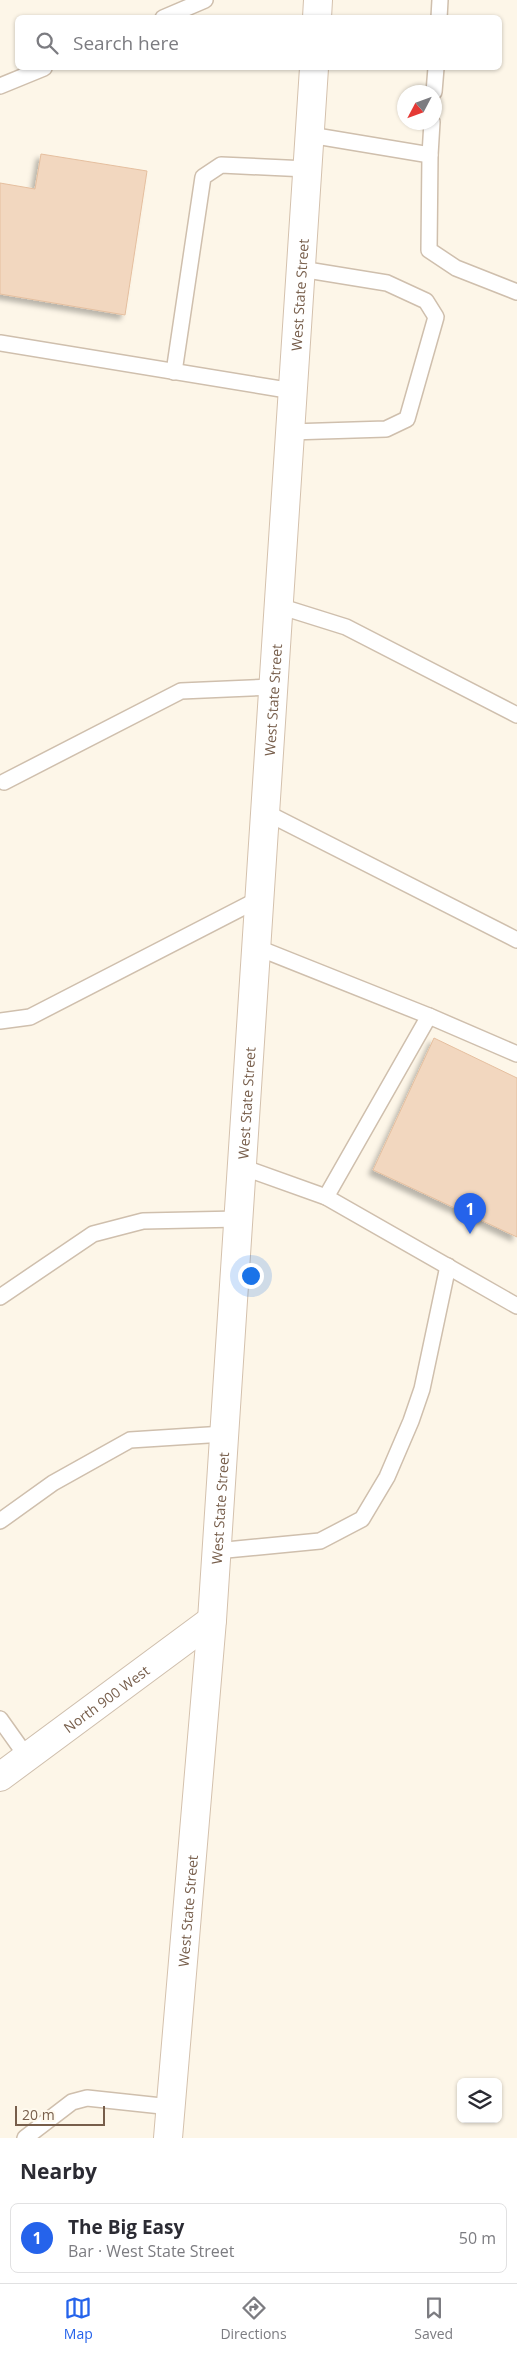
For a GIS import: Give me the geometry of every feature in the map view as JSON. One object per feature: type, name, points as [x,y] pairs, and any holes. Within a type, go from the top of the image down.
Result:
[{"type":"main road","points":[[317,15],[318,0]]},
{"type":"main road","name":"West State Street","points":[[168,2138],[212,1620],[314,70]]},
{"type":"main road","name":"North 900 West","points":[[0,1777],[212,1620]]},
{"type":"lane","points":[[170,15],[205,0]]},
{"type":"lane","points":[[439,15],[440,0]]},
{"type":"lane","points":[[0,86],[39,70]]},
{"type":"lane","points":[[435,85],[436,70]]},
{"type":"lane","points":[[432,130],[429,250],[456,268],[517,292]]},
{"type":"lane","points":[[310,135],[430,155]]},
{"type":"lane","points":[[174,372],[203,178],[221,165],[307,169]]},
{"type":"lane","points":[[290,432],[386,429],[406,419],[436,317],[426,301],[387,283],[301,269]]},
{"type":"lane","points":[[0,343],[293,392]]},
{"type":"lane","points":[[279,606],[346,627],[517,715]]},
{"type":"lane","points":[[4,782],[182,690],[273,688]]},
{"type":"lane","points":[[265,812],[517,940]]},
{"type":"lane","points":[[0,1021],[30,1017],[259,899]]},
{"type":"lane","points":[[256,947],[429,1016],[517,1054]]},
{"type":"lane","points":[[326,1197],[429,1016]]},
{"type":"lane","points":[[242,1167],[326,1197],[517,1306]]},
{"type":"lane","points":[[0,1297],[93,1234],[143,1221],[239,1219]]},
{"type":"lane","points":[[216,1551],[320,1541],[362,1519],[387,1477],[422,1389],[448,1266]]},
{"type":"lane","points":[[0,1521],[53,1483],[130,1440],[224,1434]]},
{"type":"lane","points":[[0,1719],[27,1757]]},
{"type":"lane","points":[[25,2138],[72,2102],[87,2098],[171,2106]]},
{"type":"building","points":[[41,154],[147,171],[125,315],[0,294],[0,183],[35,189]]},
{"type":"building","points":[[434,1038],[517,1078],[517,1237],[373,1170]]},
{"type":"place","name":"The Big Easy","points":[[470,1234]]}]
